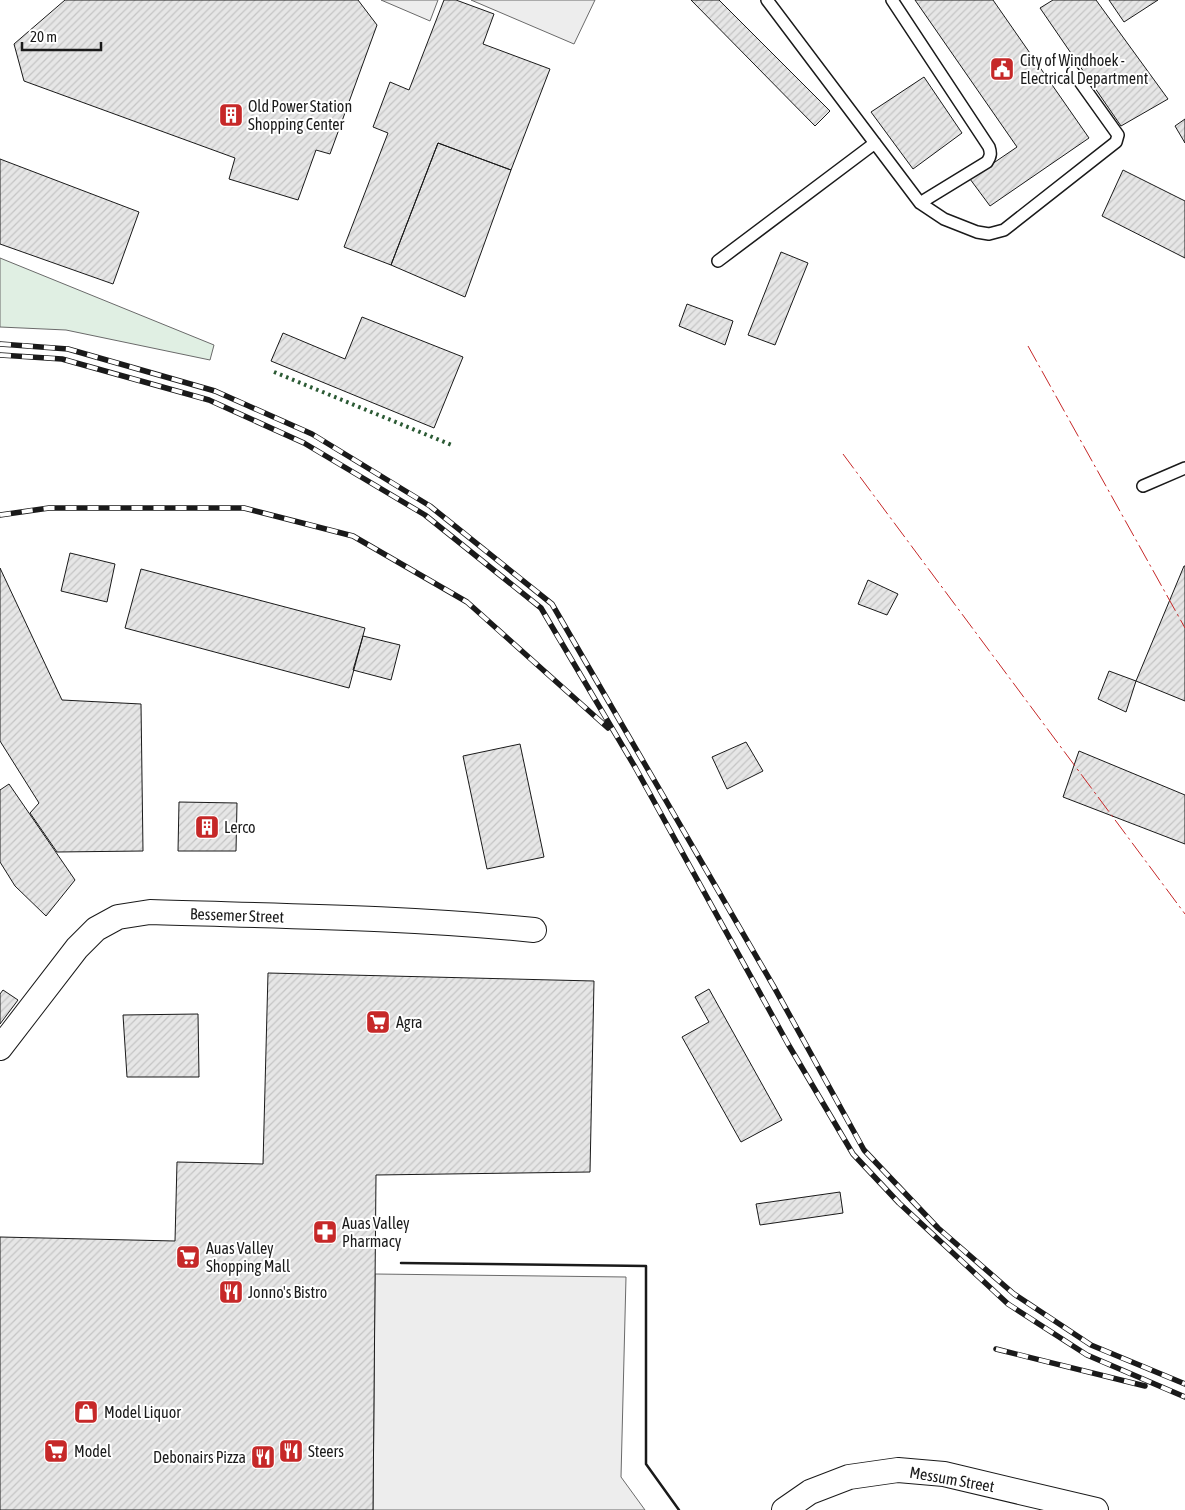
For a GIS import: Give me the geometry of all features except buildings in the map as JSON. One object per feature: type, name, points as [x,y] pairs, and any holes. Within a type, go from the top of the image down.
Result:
[{"type":"street","name":"Bessemer Street","points":[[0,1048],[77,948],[96,929],[118,917],[150,912],[394,920],[534,930]]},
{"type":"street","name":"Messum Street","points":[[784,1510],[810,1492],[849,1477],[898,1470],[944,1474],[1096,1510]]},
{"type":"lane","points":[[767,0],[920,203],[944,219],[977,232],[989,234],[1004,230],[1116,142],[1118,135],[1073,72]]},
{"type":"lane","points":[[892,0],[989,146],[991,152],[987,162],[920,203]]},
{"type":"lane","points":[[718,262],[875,143]]},
{"type":"lane","points":[[1143,486],[1185,468]]},
{"type":"green space","points":[[0,258],[214,345],[210,360],[66,330],[0,327]]},
{"type":"shaded area","points":[[381,0],[438,0],[430,21]]},
{"type":"shaded area","points":[[471,0],[595,0],[574,44]]},
{"type":"shaded area","points":[[375,1274],[626,1277],[621,1477],[645,1510],[373,1510]]},
{"type":"railway","points":[[0,344],[68,349],[215,391],[312,434],[430,506],[552,604],[774,987],[864,1150],[938,1228],[1014,1294],[1091,1345],[1185,1384]]},
{"type":"railway","points":[[0,355],[62,359],[209,400],[304,443],[425,515],[541,608],[635,767],[788,1044],[853,1154],[899,1203],[1008,1304],[1087,1355],[1185,1397]]},
{"type":"railway","points":[[0,515],[49,508],[244,508],[353,536],[467,602],[608,728]]},
{"type":"railway","points":[[996,1349],[1145,1386]]},
{"type":"hedge","points":[[274,372],[454,446]]},
{"type":"wall","points":[[401,1263],[646,1266],[646,1464],[679,1510]]},
{"type":"power","points":[[1028,346],[1185,628]]},
{"type":"power","points":[[843,454],[1185,914]]},
{"type":"place","name":"City of Windhoek - Electrical Department","points":[[1002,69]]},
{"type":"place","name":"Old Power Station Shopping Center","points":[[231,115]]},
{"type":"place","name":"Lerco","points":[[207,827]]},
{"type":"place","name":"Agra","points":[[378,1022]]},
{"type":"place","name":"Auas Valley Pharmacy","points":[[325,1232]]},
{"type":"place","name":"Auas Valley Shopping Mall","points":[[188,1257]]},
{"type":"place","name":"Jonno's Bistro","points":[[231,1292]]},
{"type":"place","name":"Model Liquor","points":[[86,1412]]},
{"type":"place","name":"Model","points":[[56,1451]]},
{"type":"place","name":"Steers","points":[[291,1451]]},
{"type":"place","name":"Debonairs Pizza","points":[[263,1457]]}]
